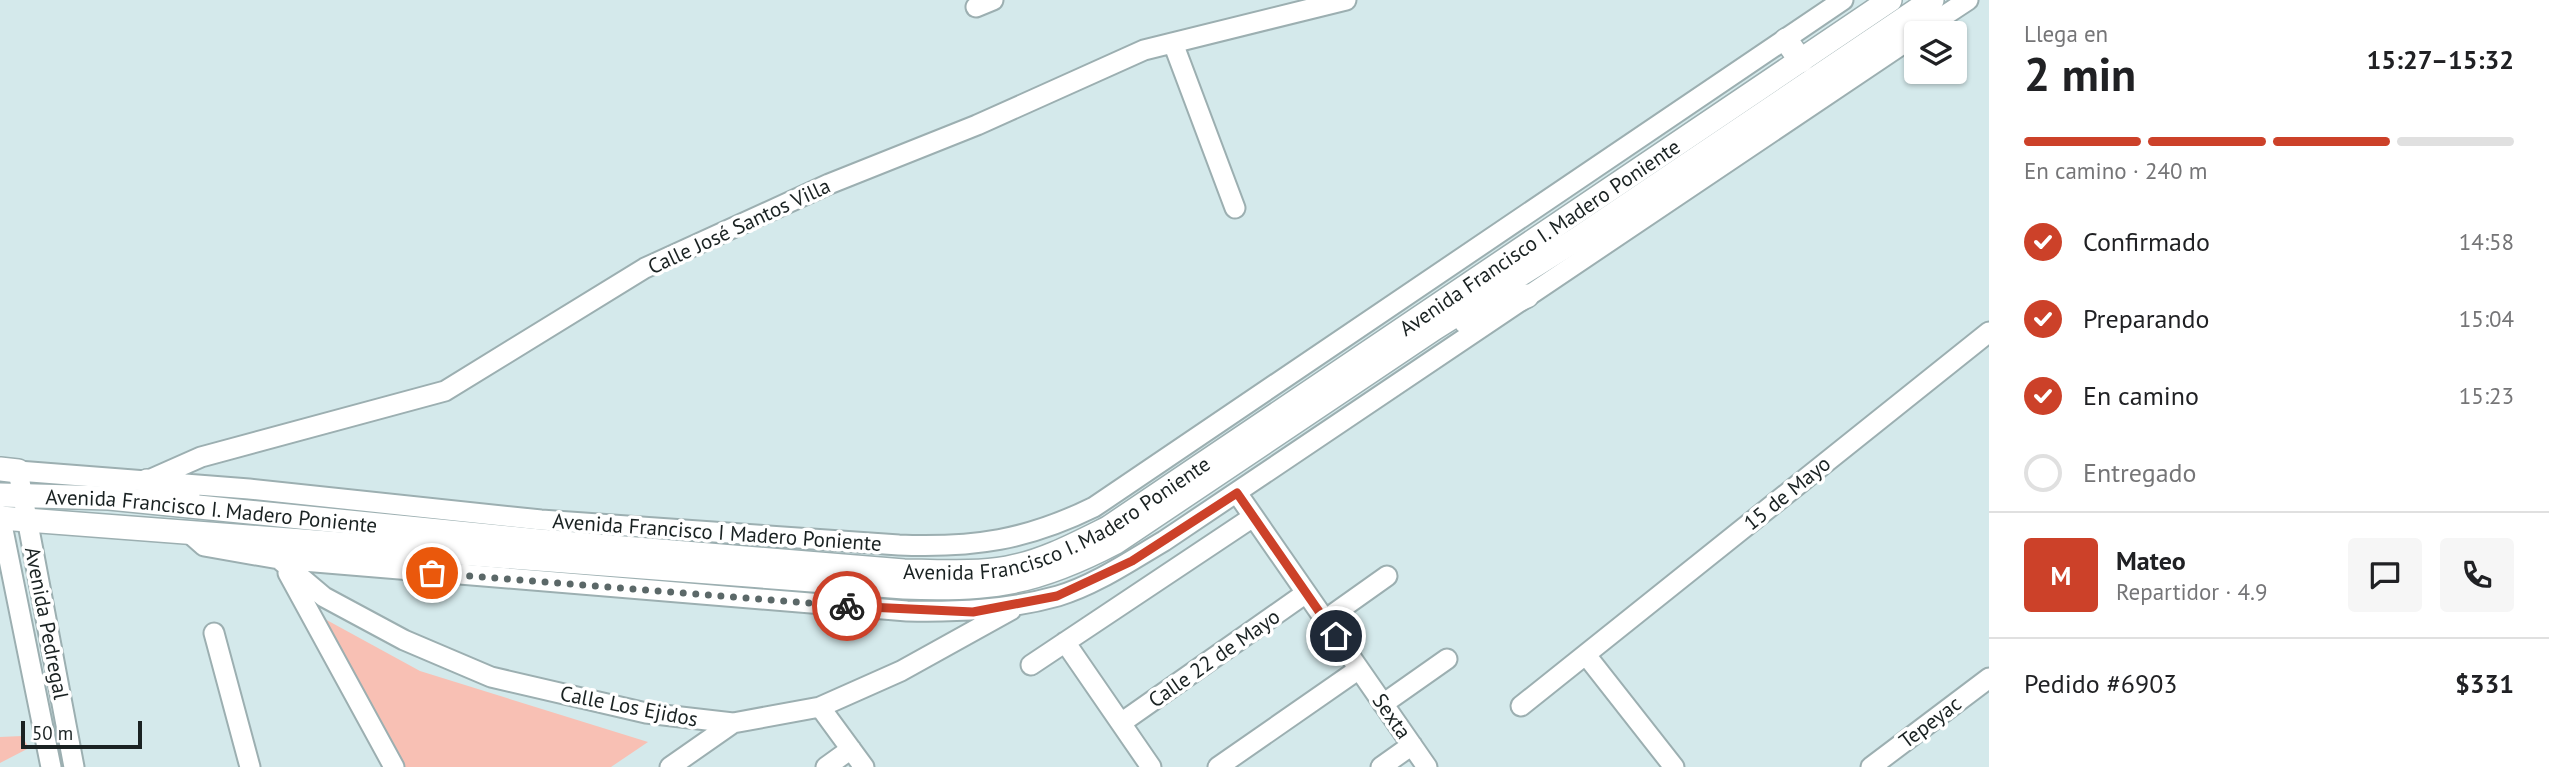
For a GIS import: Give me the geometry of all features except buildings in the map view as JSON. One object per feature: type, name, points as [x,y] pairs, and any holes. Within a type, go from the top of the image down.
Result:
[{"type":"main road","name":"Avenida Francisco I. Madero Poniente","points":[[0,495],[109,498],[539,541],[904,571],[960,572],[1008,568],[1072,546],[1108,528],[1890,0]]},
{"type":"main road","name":"Avenida Francisco I. Madero Poniente","points":[[0,518],[904,587],[964,590],[1014,584],[1082,560],[1116,542],[1435,328],[1597,237],[1770,121],[1932,0]]},
{"type":"main road","points":[[1786,40],[1801,61]]},
{"type":"main road","points":[[1435,328],[1464,323],[1527,296]]},
{"type":"main road","points":[[147,481],[167,490],[218,500],[229,509]]},
{"type":"street","name":"Calle José Santos Villa","points":[[147,481],[201,457],[445,391],[645,268],[829,184],[977,125],[1144,50],[1346,0]]},
{"type":"street","name":"Avenida Francisco I Madero Poniente","points":[[9,470],[541,520],[899,545],[949,547],[996,542],[1030,534],[1094,507],[1843,0]]},
{"type":"street","name":"Avenida Francisco I. Madero Poniente","points":[[1936,21],[1968,0]]},
{"type":"street","name":"Avenida Francisco I. Madero Poniente","points":[[1770,121],[1904,42]]},
{"type":"street","points":[[1172,43],[1235,208]]},
{"type":"street","name":"Avenida Francisco I. Madero Poniente","points":[[187,531],[204,545],[282,563],[906,611],[973,612],[1057,596],[1095,581],[1164,541],[1237,493],[1527,296],[1597,237]]},
{"type":"street","name":"15 de Mayo","points":[[1521,706],[1989,332]]},
{"type":"street","name":"Avenida Pedregal","points":[[9,470],[23,497],[72,760]]},
{"type":"street","name":"Sexta","points":[[1237,493],[1427,767]]},
{"type":"street","points":[[1031,665],[1253,517]]},
{"type":"street","name":"Avenida Pedregal","points":[[0,518],[50,762]]},
{"type":"street","points":[[282,563],[394,767]]},
{"type":"street","name":"Calle Los Ejidos","points":[[282,563],[324,597],[404,640],[492,677],[646,713],[733,723],[820,707],[901,671],[1027,601]]},
{"type":"street","points":[[1325,620],[1387,576]]},
{"type":"street","name":"Calle 22 de Mayo","points":[[1121,723],[1306,593]]},
{"type":"street","points":[[215,633],[250,767]]},
{"type":"street","points":[[1065,642],[1151,767]]},
{"type":"street","points":[[1586,655],[1674,767]]},
{"type":"street","points":[[1383,704],[1447,659]]},
{"type":"street","points":[[1217,767],[1359,669]]},
{"type":"street","name":"Tepeyac","points":[[1871,767],[1989,678]]},
{"type":"street","points":[[820,707],[864,767]]},
{"type":"street","points":[[670,767],[733,723]]},
{"type":"street","points":[[1381,767],[1412,745]]},
{"type":"street","points":[[825,767],[851,749]]},
{"type":"street","points":[[31,767],[72,760]]},
{"type":"shaded area","points":[[323,618],[420,671],[648,742],[611,767],[402,767]]},
{"type":"shaded area","points":[[22,736],[29,748],[0,763],[0,737]]},
{"type":"way so far","points":[[432,573],[847,606]]},
{"type":"route","points":[[847,606],[906,611],[973,612],[1057,596],[1095,581],[1132,561],[1237,493],[1336,636]]}]
